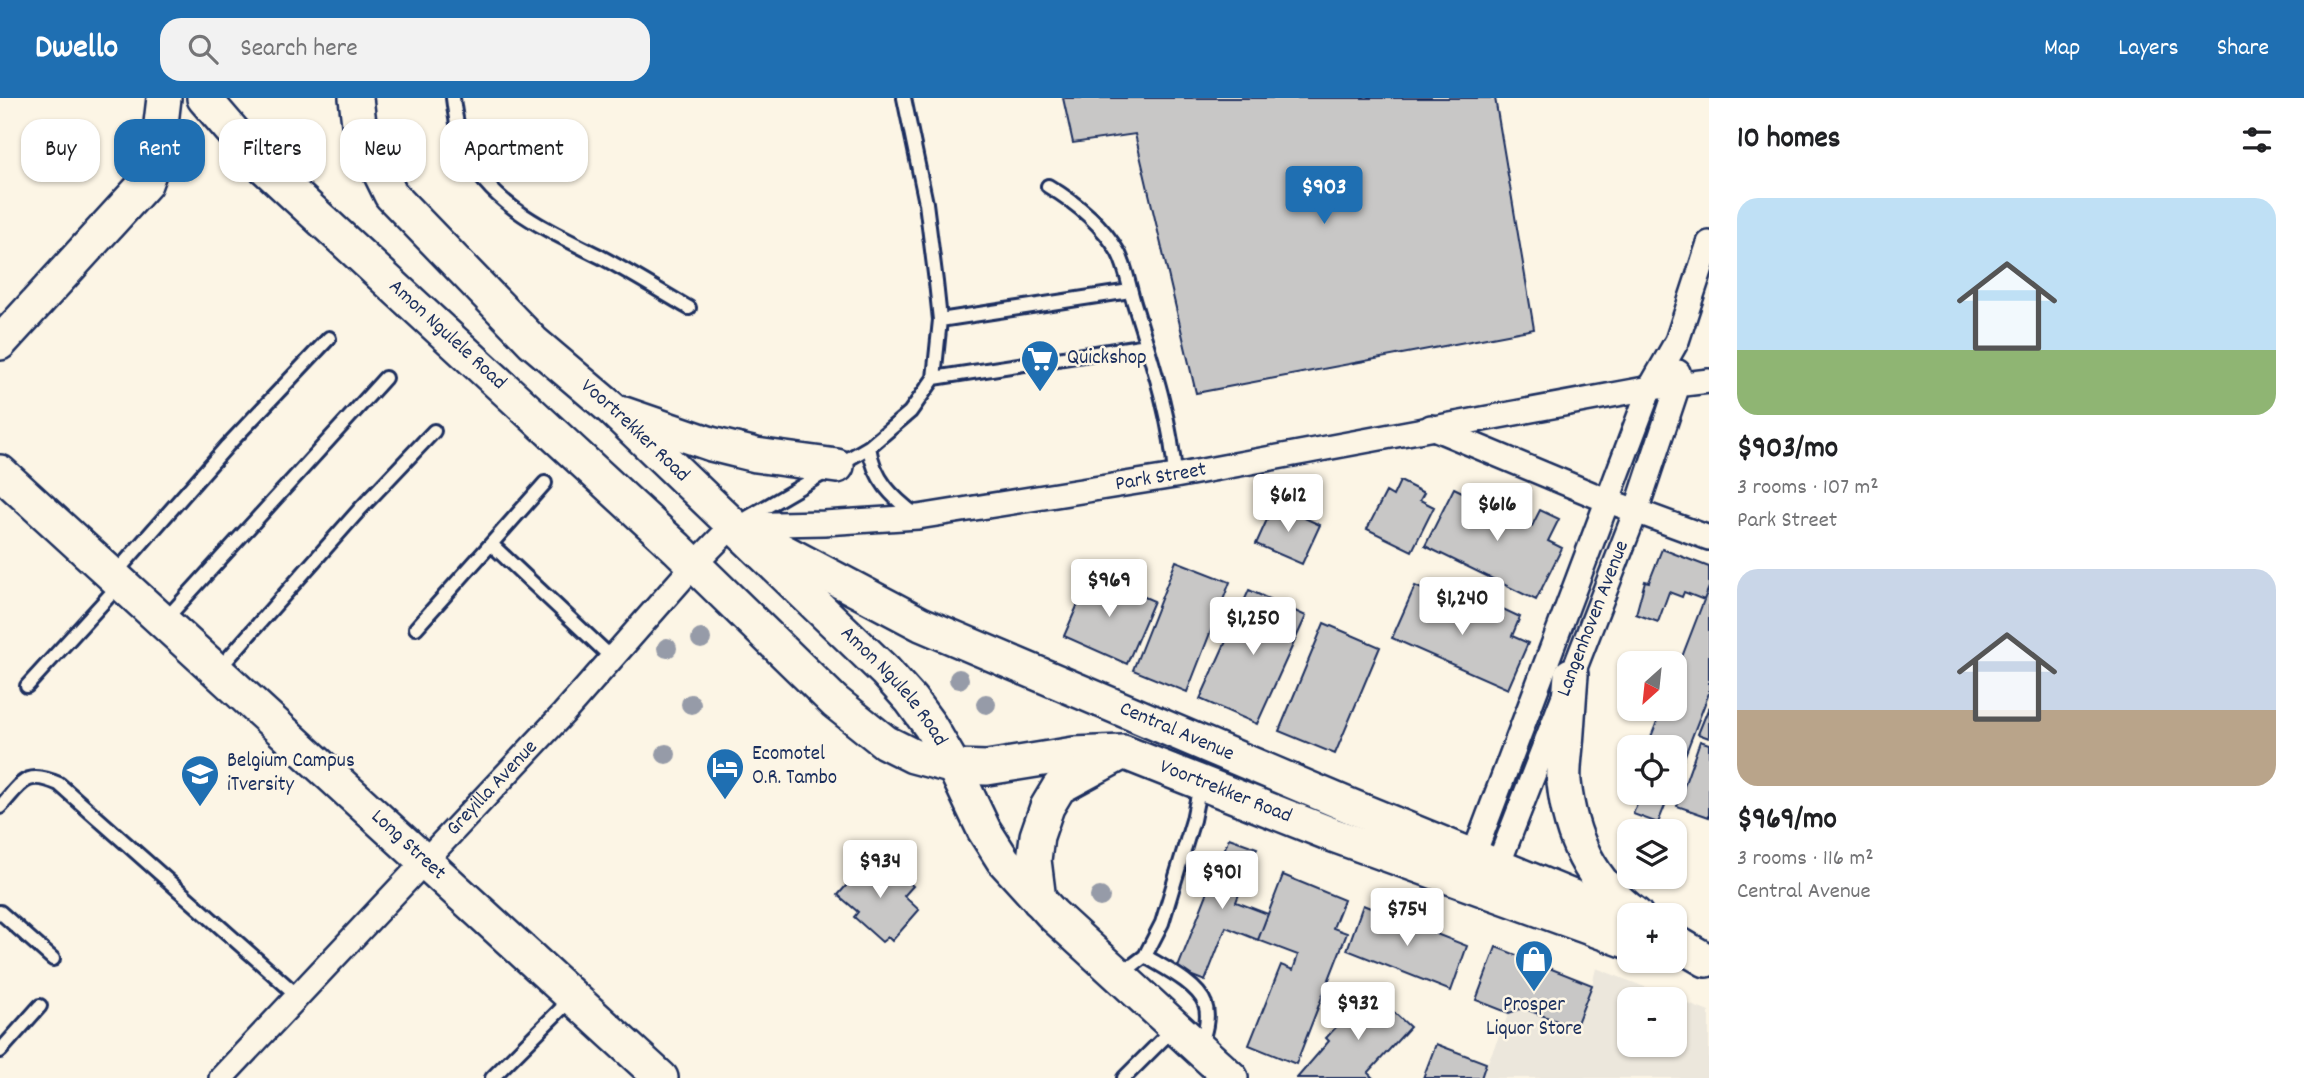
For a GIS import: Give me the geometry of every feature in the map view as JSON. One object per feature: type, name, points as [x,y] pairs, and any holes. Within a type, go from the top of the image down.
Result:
[{"type":"main road","points":[[0,343],[145,184],[158,149],[164,98]]},
{"type":"main road","name":"Amon Ngulele Road","points":[[204,98],[259,162],[694,565]]},
{"type":"main road","name":"Voortrekker Road","points":[[356,98],[360,132],[391,195],[533,342],[612,409],[733,525]]},
{"type":"main road","points":[[612,409],[722,447],[755,455],[837,466]]},
{"type":"main road","name":"Long Street","points":[[0,472],[661,1078]]},
{"type":"main road","name":"Amon Ngulele Road","points":[[733,525],[902,690],[930,726],[954,767]]},
{"type":"main road","name":"Central Avenue","points":[[733,525],[920,624],[1481,873],[1617,936]]},
{"type":"main road","name":"Voortrekker Road","points":[[694,565],[835,702],[886,742],[913,756],[954,767],[987,768],[1074,754],[1123,752],[1333,835],[1481,873]]},
{"type":"main road","points":[[1571,675],[1564,780],[1572,821],[1580,852],[1595,875],[1620,903]]},
{"type":"main road","points":[[1039,900],[1034,860],[1037,836],[1047,807],[1059,787],[1123,752]]},
{"type":"main road","points":[[954,767],[984,830],[1003,860],[1039,900],[1113,971],[1231,1078]]},
{"type":"main road","name":"Central Avenue","points":[[1481,873],[1617,916]]},
{"type":"street","name":"Langenhoven Avenue","points":[[1481,873],[1606,500],[1650,388],[1678,341],[1709,243]]},
{"type":"street","name":"Langenhoven Avenue","points":[[1481,873],[1571,675],[1636,512],[1678,385],[1678,341]]},
{"type":"street","name":"Park Street","points":[[733,525],[918,517],[1175,476],[1650,388],[1709,381]]},
{"type":"street","points":[[1431,427],[1636,512],[1709,538]]},
{"type":"street","name":"Greyilla Avenue","points":[[221,1078],[563,714],[694,565],[733,525]]},
{"type":"lane","points":[[453,98],[464,150],[498,195],[526,218],[627,271],[689,308]]},
{"type":"lane","points":[[733,525],[869,447],[910,412],[934,377],[940,320],[926,203],[904,98]]},
{"type":"lane","points":[[1048,186],[1073,201],[1119,253],[1147,345],[1172,446],[1175,476]]},
{"type":"lane","points":[[940,320],[1130,291]]},
{"type":"lane","points":[[27,686],[227,446],[329,338]]},
{"type":"lane","points":[[934,377],[1147,345]]},
{"type":"lane","points":[[163,622],[384,378]]},
{"type":"lane","points":[[216,671],[361,508],[434,431]]},
{"type":"lane","points":[[869,447],[874,470],[882,485],[918,517]]},
{"type":"lane","points":[[416,628],[545,483]]},
{"type":"lane","points":[[491,544],[612,658]]},
{"type":"lane","points":[[0,807],[25,779],[42,776],[59,784],[298,996]]},
{"type":"lane","points":[[1113,971],[1133,965],[1145,956],[1162,923],[1193,820],[1200,781]]},
{"type":"lane","points":[[0,912],[53,959]]},
{"type":"lane","points":[[1145,956],[1197,990],[1205,1003],[1205,1030],[1199,1049]]},
{"type":"lane","points":[[492,1078],[573,998]]},
{"type":"lane","points":[[0,1051],[40,1006]]},
{"type":"lane","points":[[1124,1078],[1175,1027]]},
{"type":"shaded area","points":[[1596,968],[1645,987],[1617,987],[1617,1057],[1687,1057],[1687,1003],[1709,1012],[1709,1078],[1481,1078],[1509,1013],[1523,1008],[1575,1028]]},
{"type":"building","points":[[1063,98],[1495,98],[1534,329],[1196,393],[1135,134],[1073,143]]},
{"type":"building","points":[[1400,481],[1424,493],[1420,500],[1434,507],[1412,551],[1367,529],[1386,492],[1393,496]]},
{"type":"building","points":[[1454,488],[1532,526],[1540,510],[1559,519],[1548,541],[1562,548],[1536,600],[1425,546]]},
{"type":"building","points":[[1274,504],[1320,525],[1302,564],[1256,544]]},
{"type":"building","points":[[1662,549],[1709,567],[1709,587],[1704,600],[1684,592],[1682,597],[1669,592],[1658,622],[1636,614],[1645,581],[1649,582]]},
{"type":"building","points":[[1176,561],[1230,582],[1187,692],[1133,670]]},
{"type":"building","points":[[1091,574],[1154,601],[1127,664],[1064,636]]},
{"type":"building","points":[[1415,586],[1495,621],[1501,608],[1520,617],[1512,636],[1528,643],[1508,689],[1392,638]]},
{"type":"building","points":[[1709,587],[1709,693],[1687,750],[1687,735],[1652,735],[1657,721],[1687,721],[1687,651],[1684,651]]},
{"type":"building","points":[[1249,590],[1306,616],[1257,724],[1200,699]]},
{"type":"building","points":[[1324,623],[1380,647],[1335,754],[1279,731]]},
{"type":"building","points":[[1709,707],[1709,738],[1698,734]]},
{"type":"building","points":[[1700,741],[1709,744],[1709,817],[1677,806],[1687,805],[1687,778]]},
{"type":"building","points":[[1636,805],[1665,805],[1660,819],[1647,819],[1633,814]]},
{"type":"building","points":[[1229,838],[1257,848],[1236,902],[1268,914],[1258,940],[1226,927],[1205,981],[1177,970]]},
{"type":"building","points":[[883,859],[913,886],[904,896],[919,910],[892,941],[888,937],[882,942],[854,917],[858,912],[838,895],[866,863],[874,870]]},
{"type":"building","points":[[1283,875],[1344,900],[1333,928],[1347,933],[1296,1064],[1249,1045],[1281,965],[1293,970],[1298,955],[1258,940]]},
{"type":"building","points":[[1363,905],[1467,946],[1451,991],[1347,950]]},
{"type":"building","name":"Prosper Liquor Store","points":[[1496,947],[1592,985],[1575,1028],[1523,1008],[1509,1013],[1476,1000]]},
{"type":"building","points":[[1370,990],[1410,1027],[1368,1073],[1373,1078],[1297,1078],[1329,1041],[1326,1038]]},
{"type":"building","points":[[1436,1044],[1486,1063],[1481,1078],[1423,1078]]},
{"type":"place","name":"Quickshop","points":[[1040,393]]},
{"type":"place","name":"Ecomotel O.R. Tambo","points":[[725,801]]},
{"type":"place","name":"Belgium Campus iTversity","points":[[200,808]]},
{"type":"place","name":"Prosper Liquor Store","points":[[1534,993]]}]
